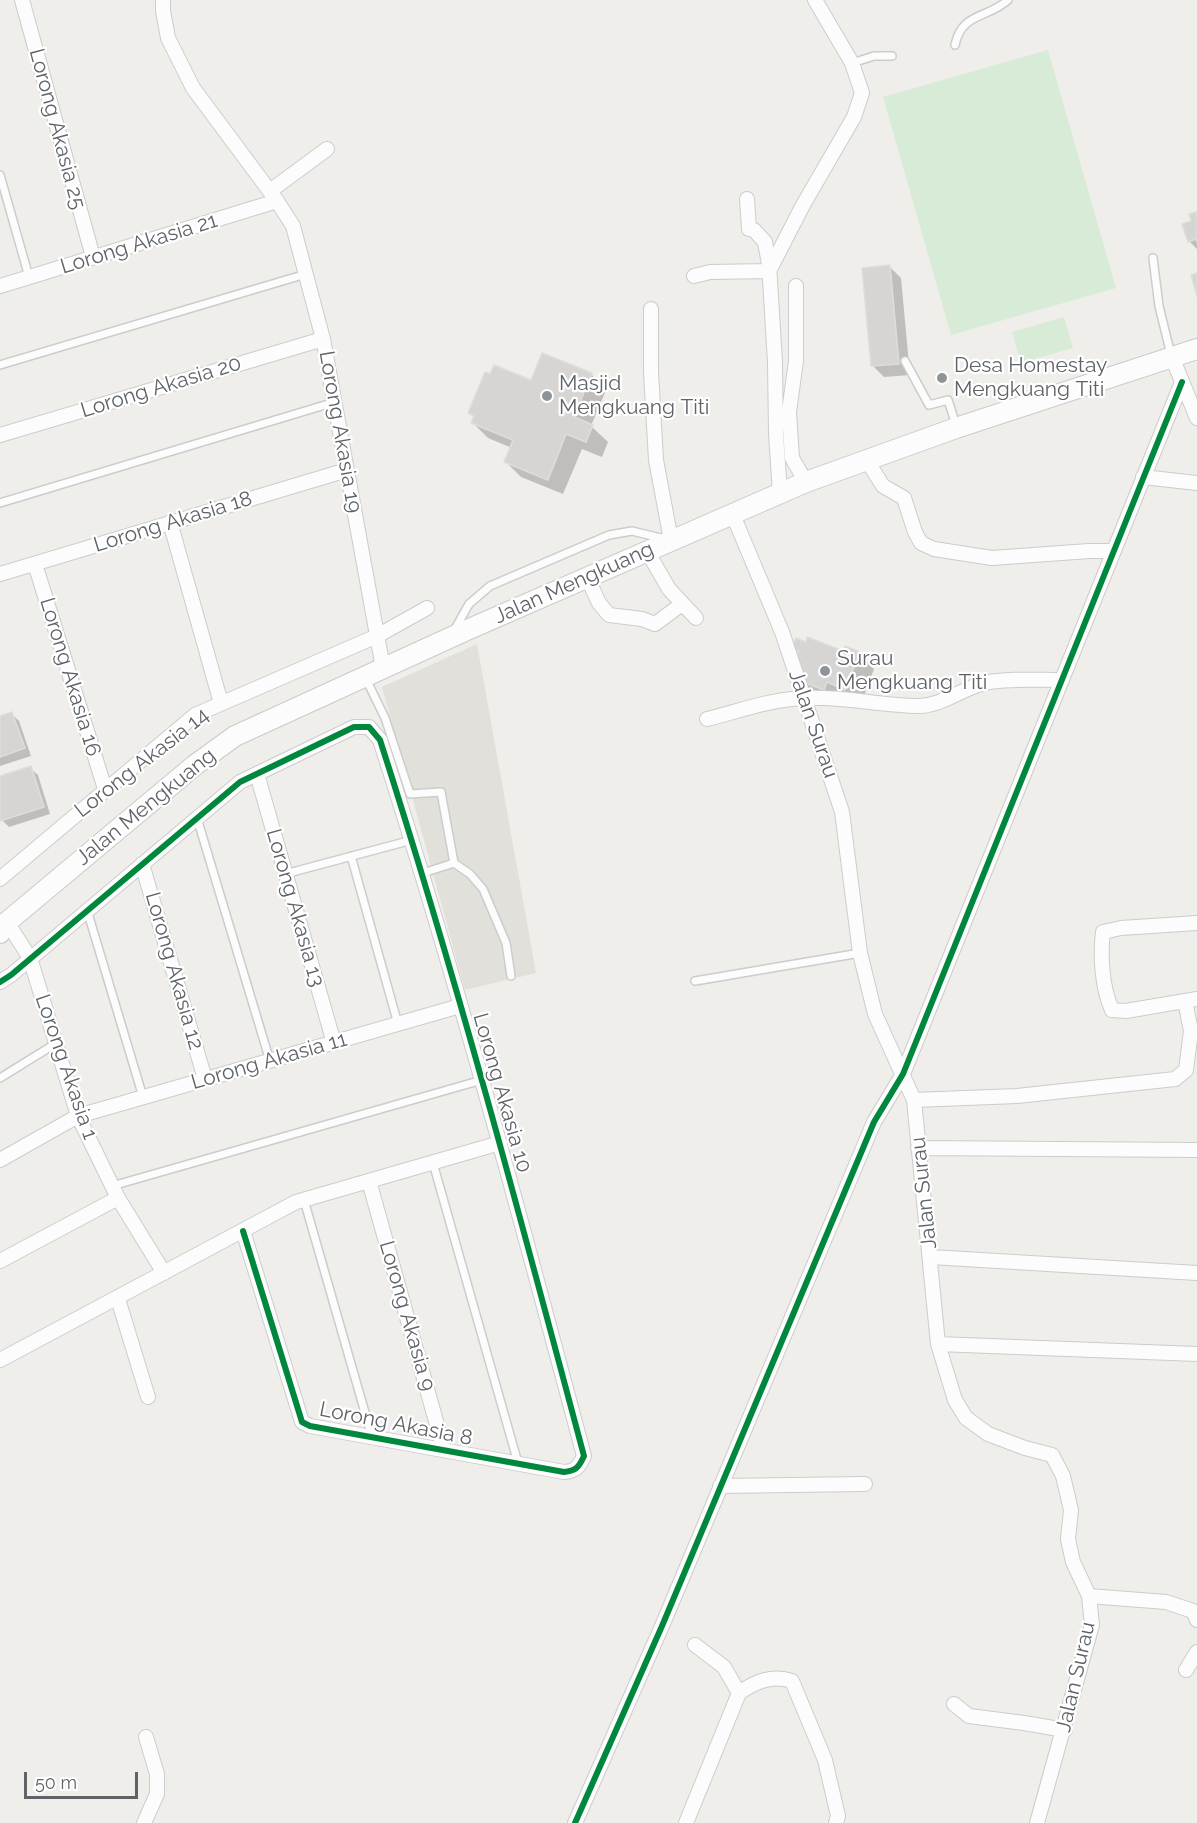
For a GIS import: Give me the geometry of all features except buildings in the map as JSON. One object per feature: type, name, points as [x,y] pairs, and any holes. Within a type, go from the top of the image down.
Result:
[{"type":"main road","name":"Jalan Mengkuang","points":[[2,926],[195,765],[235,736],[451,637],[732,515],[779,485],[802,476],[866,459],[1197,349]]},
{"type":"street","name":"Lorong Akasia 25","points":[[22,0],[93,257]]},
{"type":"street","name":"Lorong Akasia 19","points":[[164,0],[163,11],[168,38],[193,88],[274,196],[293,226],[323,339],[378,636],[374,672]]},
{"type":"street","points":[[769,271],[803,205],[854,117],[862,93],[852,63],[815,0]]},
{"type":"street","name":"Lorong Akasia 21","points":[[0,286],[274,196],[327,149]]},
{"type":"street","points":[[747,199],[749,229],[754,230],[765,242],[769,271],[776,362],[779,485]]},
{"type":"street","points":[[694,276],[710,272],[769,271]]},
{"type":"street","points":[[796,286],[796,361],[789,412],[792,458],[802,476]]},
{"type":"street","points":[[651,309],[651,372],[656,460],[671,540]]},
{"type":"street","name":"Lorong Akasia 20","points":[[0,435],[323,339]]},
{"type":"street","points":[[1172,357],[1197,418]]},
{"type":"street","points":[[776,362],[796,361]]},
{"type":"street","points":[[575,1823],[662,1626],[873,1122],[903,1074],[1182,382]]},
{"type":"street","points":[[866,459],[883,486],[904,498],[921,543],[934,549],[992,558],[1113,551]]},
{"type":"street","name":"Lorong Akasia 18","points":[[0,574],[347,470]]},
{"type":"street","points":[[1143,477],[1197,483]]},
{"type":"street","name":"Jalan Surau","points":[[732,515],[782,632],[842,812],[860,953],[875,1014],[914,1100],[938,1344],[955,1400],[966,1418],[988,1434],[1052,1455],[1062,1476],[1071,1510],[1068,1539],[1073,1562],[1089,1596],[1092,1625],[1065,1730],[1037,1823]]},
{"type":"street","points":[[170,522],[221,703]]},
{"type":"street","points":[[647,551],[669,589],[696,618]]},
{"type":"street","name":"Lorong Akasia 16","points":[[35,564],[105,789]]},
{"type":"street","points":[[587,577],[599,603],[609,615],[642,619],[655,624],[682,604]]},
{"type":"street","name":"Lorong Akasia 14","points":[[0,878],[195,715],[378,636],[427,608]]},
{"type":"street","points":[[707,719],[765,704],[803,698],[845,698],[921,706],[946,700],[983,684],[1023,680],[1062,680]]},
{"type":"street","name":"Lorong Akasia 10","points":[[257,774],[354,727],[369,727],[380,740],[423,873],[500,1143],[584,1455],[574,1471]]},
{"type":"street","points":[[0,982],[240,782],[257,774]]},
{"type":"street","name":"Lorong Akasia 13","points":[[257,774],[333,1042]]},
{"type":"street","name":"Lorong Akasia 12","points":[[142,864],[205,1079]]},
{"type":"street","points":[[914,1100],[1017,1096],[1175,1079],[1186,1070],[1191,1031],[1191,1000],[1126,1011],[1112,1010],[1106,995],[1103,932],[1121,928],[1197,923]]},
{"type":"street","name":"Lorong Akasia 1","points":[[2,926],[30,958],[78,1116],[115,1192],[164,1273]]},
{"type":"street","name":"Lorong Akasia 11","points":[[0,1160],[78,1116],[460,1006]]},
{"type":"street","points":[[0,1360],[304,1200],[500,1143]]},
{"type":"street","points":[[918,1148],[1197,1150]]},
{"type":"street","name":"Lorong Akasia 9","points":[[369,1181],[444,1450]]},
{"type":"street","points":[[0,1261],[115,1192]]},
{"type":"street","name":"Lorong Akasia 8","points":[[243,1231],[302,1422],[309,1426],[372,1438],[564,1472],[574,1471]]},
{"type":"street","points":[[931,1257],[1197,1273]]},
{"type":"street","points":[[118,1299],[148,1396]]},
{"type":"street","points":[[938,1344],[1197,1354]]},
{"type":"street","points":[[720,1486],[865,1484]]},
{"type":"street","points":[[1089,1596],[1166,1602],[1196,1614]]},
{"type":"street","points":[[695,1645],[724,1667],[739,1693]]},
{"type":"street","points":[[1186,1670],[1197,1652]]},
{"type":"street","points":[[686,1823],[739,1693],[756,1682],[781,1677],[792,1681],[825,1760],[838,1816],[836,1823]]},
{"type":"street","points":[[954,1704],[969,1716],[1065,1730]]},
{"type":"street","points":[[144,1823],[157,1794],[157,1774],[146,1737]]},
{"type":"lane","points":[[955,45],[957,34],[966,22],[1000,7],[1008,0]]},
{"type":"lane","points":[[852,63],[874,56],[892,56]]},
{"type":"lane","points":[[0,175],[29,277]]},
{"type":"lane","points":[[1153,258],[1159,306],[1172,357]]},
{"type":"lane","points":[[0,365],[306,273]]},
{"type":"lane","points":[[905,361],[929,405],[948,400],[956,428]]},
{"type":"lane","points":[[0,503],[334,402]]},
{"type":"lane","points":[[451,637],[469,604],[490,586],[609,535],[632,531],[671,540]]},
{"type":"lane","points":[[374,672],[385,718],[410,794],[441,792],[454,863],[470,874],[483,889],[506,943],[511,976]]},
{"type":"lane","points":[[196,818],[270,1061]]},
{"type":"lane","points":[[285,874],[412,840]]},
{"type":"lane","points":[[351,856],[398,1024]]},
{"type":"lane","points":[[423,873],[454,863]]},
{"type":"lane","points":[[87,910],[143,1098]]},
{"type":"lane","points":[[695,981],[860,953]]},
{"type":"lane","points":[[0,1078],[55,1044]]},
{"type":"lane","points":[[115,1192],[482,1080]]},
{"type":"lane","points":[[433,1163],[518,1464]]},
{"type":"lane","points":[[304,1200],[372,1438]]},
{"type":"shaded area","points":[[477,644],[536,973],[465,990],[382,687]]},
{"type":"green space","points":[[1048,50],[1116,288],[951,335],[883,97]]},
{"type":"green space","points":[[1064,317],[1073,348],[1021,363],[1012,332]]},
{"type":"cycle path","points":[[575,1823],[662,1626],[874,1122],[903,1074],[1182,382]]},
{"type":"cycle path","points":[[0,982],[240,782],[354,727],[369,727],[380,740],[435,918],[486,1097],[584,1456],[579,1466],[564,1472],[310,1426],[302,1422],[243,1231]]},
{"type":"place","name":"Desa Homestay Mengkuang Titi","points":[[942,378]]},
{"type":"place","name":"Masjid Mengkuang Titi","points":[[547,396]]},
{"type":"place","name":"Surau Mengkuang Titi","points":[[825,671]]}]
